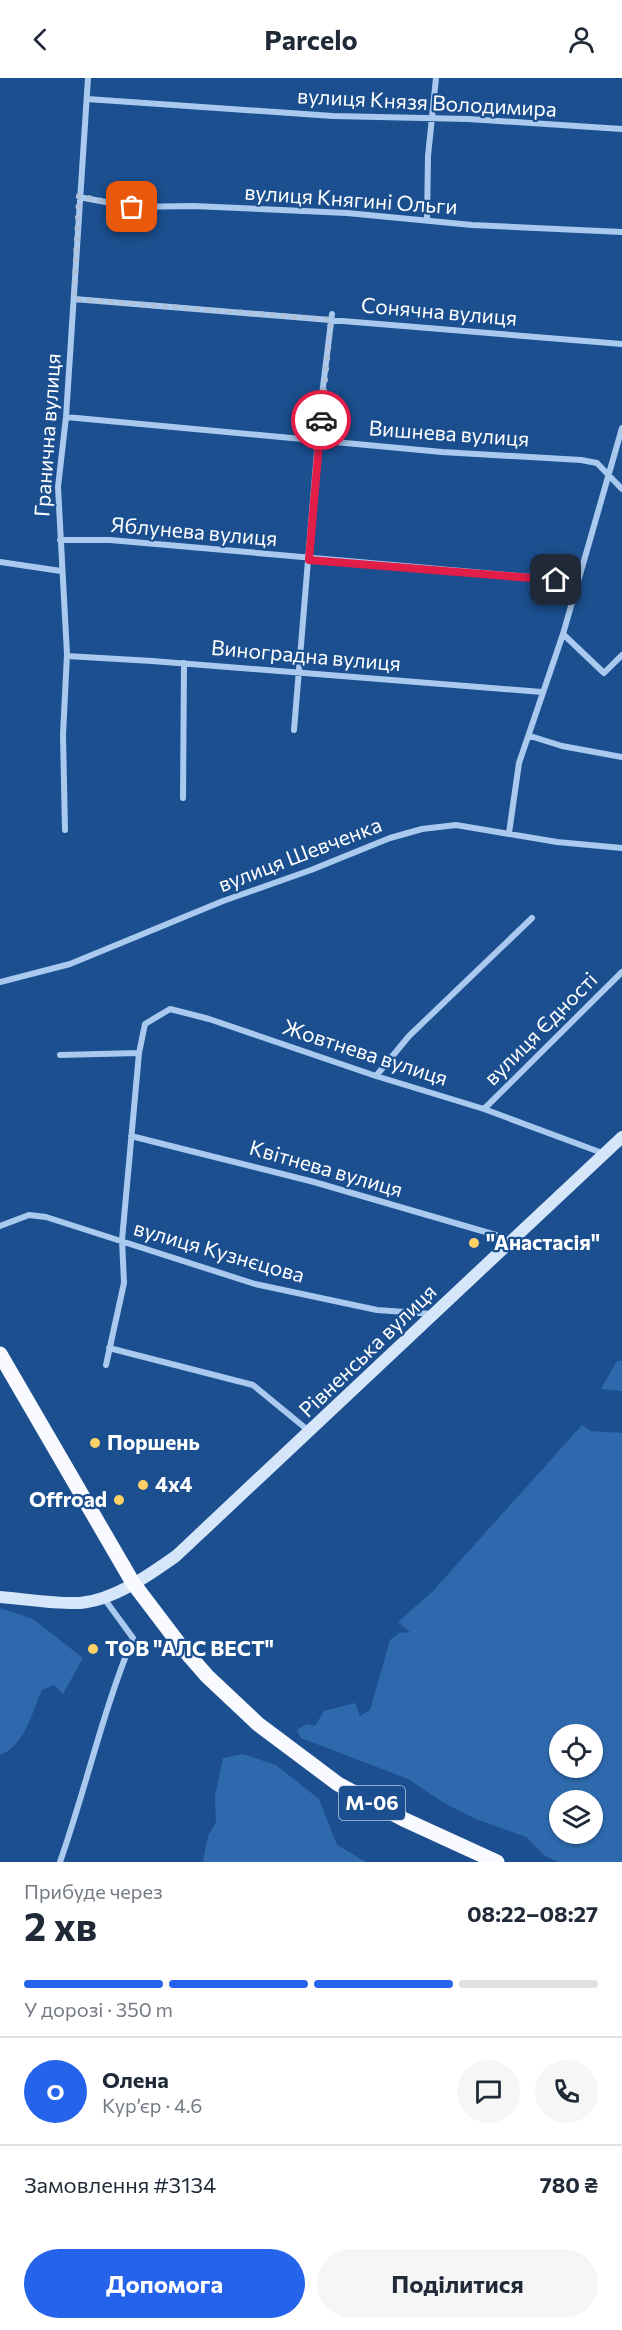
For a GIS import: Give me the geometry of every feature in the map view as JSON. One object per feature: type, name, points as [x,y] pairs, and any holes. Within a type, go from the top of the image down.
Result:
[{"type":"highway","name":"М-06","points":[[0,1354],[133,1583],[180,1646],[207,1676],[258,1724],[338,1784],[403,1819],[497,1862]]},
{"type":"main road","name":"Рівненська вулиця","points":[[0,1597],[81,1603],[103,1597],[133,1583],[176,1556],[310,1433],[622,1137]]},
{"type":"street","name":"Гранична вулиця","points":[[65,830],[63,735],[67,656],[58,487],[66,417],[88,78]]},
{"type":"street","points":[[427,220],[428,156],[436,78]]},
{"type":"street","name":"вулиця Князя Володимира","points":[[87,99],[333,116],[622,129]]},
{"type":"street","name":"вулиця Княгині Ольги","points":[[79,196],[132,207],[217,207],[427,220],[472,225],[622,232]]},
{"type":"street","name":"Сонячна вулиця","points":[[74,299],[331,317],[622,344]]},
{"type":"street","points":[[294,730],[320,441],[321,403],[331,317]]},
{"type":"street","name":"Вишнева вулиця","points":[[66,417],[320,441],[581,460],[597,463],[622,489]]},
{"type":"street","points":[[509,833],[519,763],[563,634],[576,581],[622,428]]},
{"type":"street","name":"Яблунева вулиця","points":[[60,540],[110,540],[309,560],[576,581]]},
{"type":"street","points":[[0,562],[61,571]]},
{"type":"street","points":[[563,634],[604,673],[622,656]]},
{"type":"street","name":"Виноградна вулиця","points":[[67,656],[184,663],[542,692]]},
{"type":"street","points":[[183,798],[184,663]]},
{"type":"street","points":[[530,736],[562,746],[622,757]]},
{"type":"street","name":"вулиця Шевченка","points":[[0,982],[70,964],[223,901],[312,870],[390,838],[422,829],[456,825],[557,842],[622,848]]},
{"type":"street","points":[[376,1076],[409,1036],[532,918]]},
{"type":"street","name":"вулиця Єдності","points":[[484,1109],[622,972]]},
{"type":"street","name":"Жовтнева вулиця","points":[[106,1365],[124,1283],[122,1240],[139,1053],[145,1024],[170,1009],[209,1019],[376,1076],[484,1109],[605,1154]]},
{"type":"street","points":[[60,1055],[139,1053]]},
{"type":"street","name":"Квітнева вулиця","points":[[131,1136],[218,1156],[472,1227],[496,1235],[508,1245]]},
{"type":"street","name":"вулиця Кузнєцова","points":[[0,1226],[29,1215],[46,1217],[122,1240],[164,1257],[255,1284],[377,1310],[433,1314]]},
{"type":"street","points":[[109,1348],[253,1385],[310,1433]]},
{"type":"street","points":[[60,1862],[82,1799],[93,1753],[116,1689],[118,1676],[133,1638],[103,1597]]},
{"type":"shaded area","points":[[617,1361],[622,1361],[622,1391],[601,1389]]},
{"type":"shaded area","points":[[582,1425],[591,1431],[622,1433],[622,1862],[558,1862],[545,1856],[526,1837],[476,1819],[444,1803],[408,1779],[301,1738],[297,1730],[306,1724],[315,1726],[324,1711],[355,1703],[360,1716],[370,1710],[390,1640],[399,1633],[410,1632],[398,1622],[432,1592]]},
{"type":"shaded area","points":[[0,1608],[33,1619],[83,1658],[63,1694],[54,1685],[42,1690],[22,1736],[9,1751],[0,1755]]},
{"type":"shaded area","points":[[243,1754],[276,1765],[319,1799],[337,1845],[366,1862],[203,1862],[208,1836],[216,1822],[215,1796],[223,1758]]},
{"type":"way so far","points":[[132,207],[113,205],[79,196],[74,299],[146,307],[331,320],[322,388],[321,420]]},
{"type":"place","name":"\"Анастасія\"","points":[[474,1243]]},
{"type":"place","name":"Поршень","points":[[95,1443]]},
{"type":"place","name":"4x4","points":[[143,1485]]},
{"type":"place","name":"Offroad","points":[[119,1500]]},
{"type":"place","name":"ТОВ \"АЛС ВЕСТ\"","points":[[93,1649]]},
{"type":"route","points":[[321,420],[309,560],[384,564],[556,580]]}]
